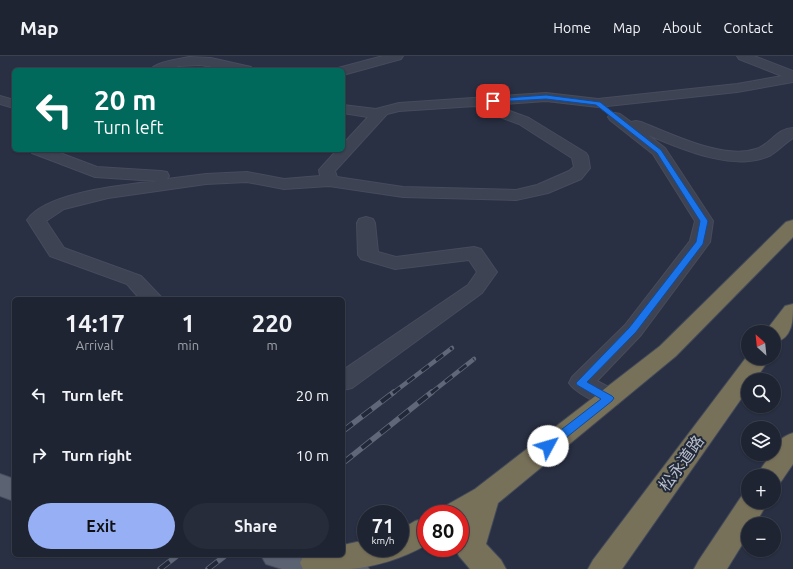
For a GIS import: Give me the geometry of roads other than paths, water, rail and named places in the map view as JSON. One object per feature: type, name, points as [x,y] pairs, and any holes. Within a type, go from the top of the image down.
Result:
[{"type":"highway","points":[[469,506],[485,497],[668,351],[793,226]]},
{"type":"highway","points":[[781,326],[793,310]]},
{"type":"highway","name":"松永道路","points":[[604,569],[753,365]]},
{"type":"highway","points":[[775,469],[793,443]]},
{"type":"highway","points":[[485,497],[470,547],[490,569]]},
{"type":"highway","points":[[710,569],[748,509]]},
{"type":"highway","points":[[316,563],[357,555]]},
{"type":"main road","points":[[0,485],[12,489]]},
{"type":"main road","points":[[287,557],[352,569]]},
{"type":"street","points":[[160,68],[170,62],[195,56],[239,68]]},
{"type":"street","points":[[345,70],[397,56]]},
{"type":"street","points":[[743,56],[793,77]]},
{"type":"street","points":[[345,151],[382,111],[399,108],[546,97],[598,103],[737,88],[793,77]]},
{"type":"street","points":[[0,100],[12,103]]},
{"type":"street","points":[[150,297],[134,280],[57,252],[36,220],[58,205],[108,193],[206,179],[247,177],[284,184],[329,181],[403,192],[516,195],[542,189],[575,175],[582,168],[580,156],[524,121],[486,107],[479,102]]},
{"type":"street","points":[[598,103],[659,152],[704,221],[700,242],[633,330],[581,383],[608,398]]},
{"type":"street","points":[[345,109],[379,114]]},
{"type":"street","points":[[615,117],[718,154],[744,156],[762,153],[789,133],[793,133]]},
{"type":"street","points":[[43,152],[96,172],[206,179]]},
{"type":"street","points":[[329,181],[327,170],[344,152]]},
{"type":"street","points":[[345,381],[475,289],[487,272],[474,253],[395,263],[368,255],[366,223]]},
{"type":"railway","points":[[393,393],[452,348]]},
{"type":"railway","points":[[431,393],[474,359]]},
{"type":"railway","points":[[345,429],[394,392]]},
{"type":"railway","points":[[345,461],[432,392]]},
{"type":"railway","points":[[160,569],[175,557]]},
{"type":"railway","points":[[208,569],[223,557]]}]
